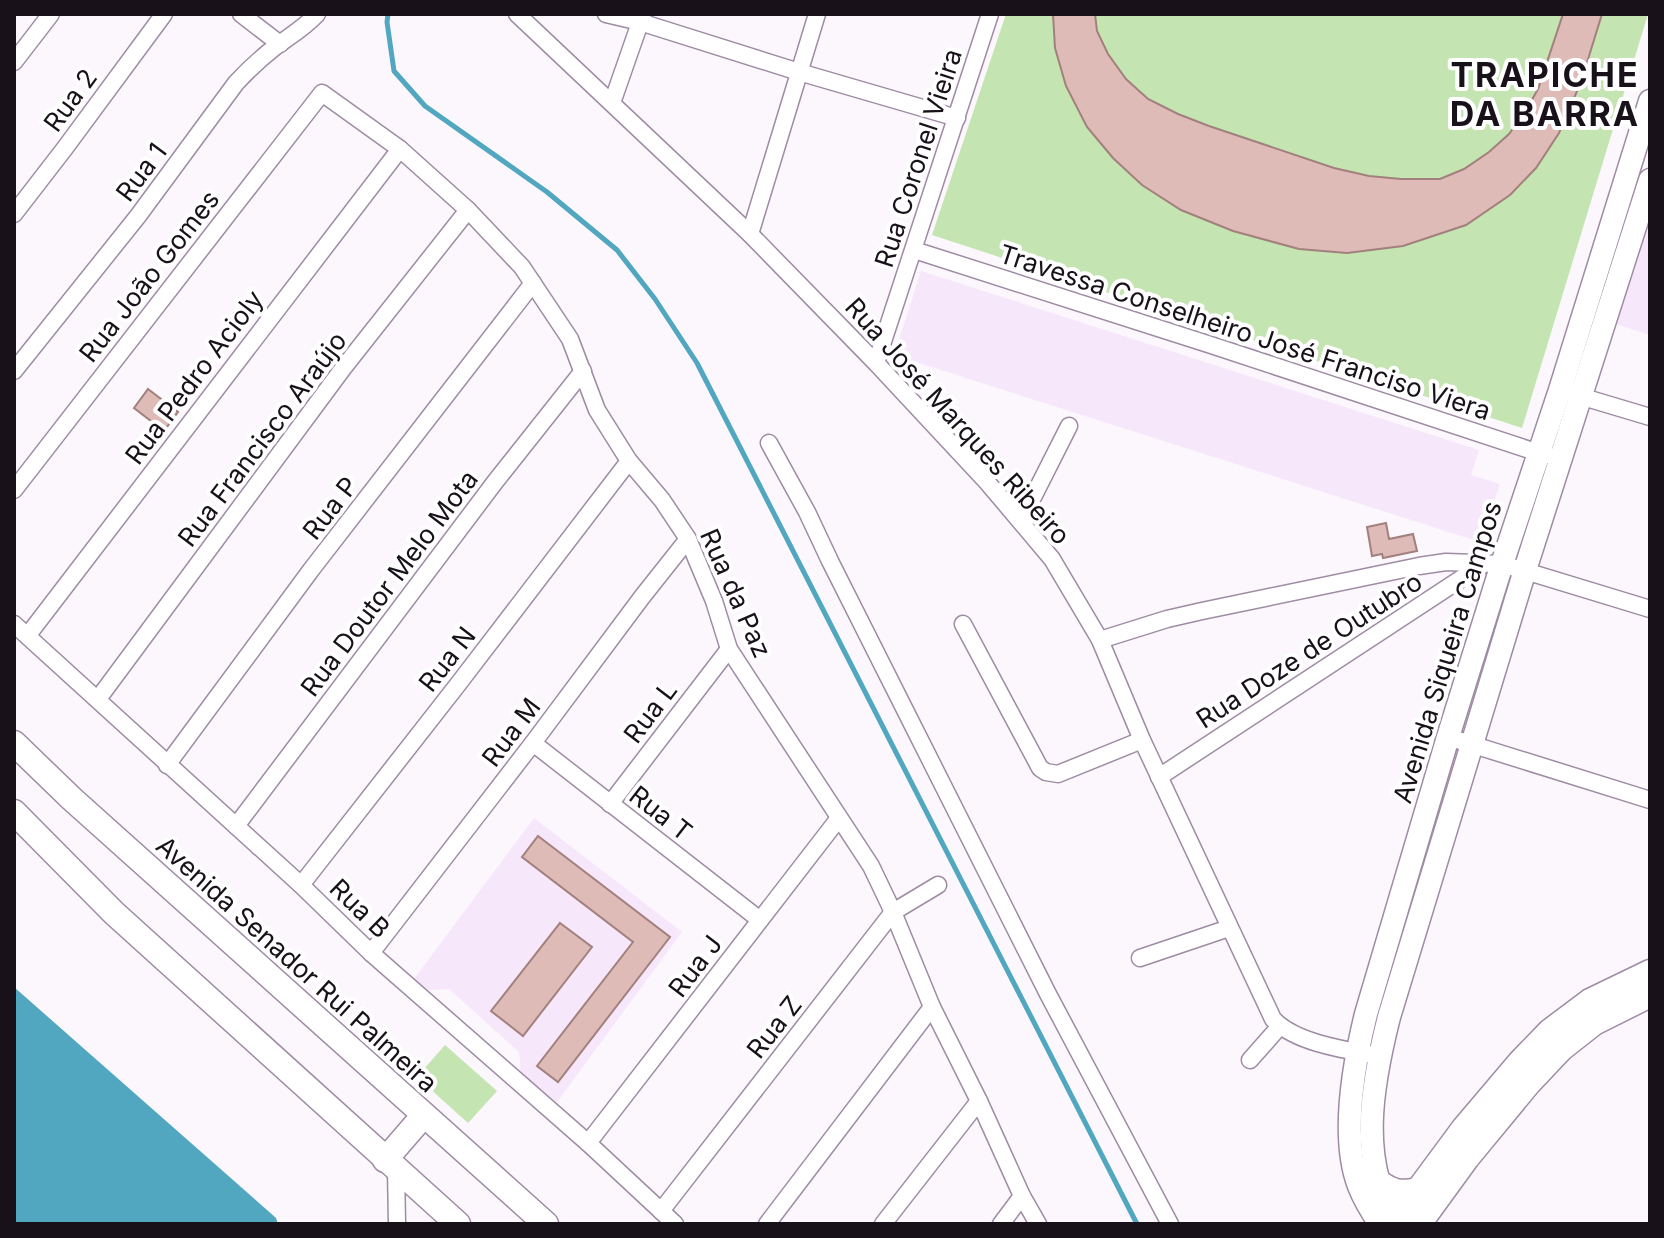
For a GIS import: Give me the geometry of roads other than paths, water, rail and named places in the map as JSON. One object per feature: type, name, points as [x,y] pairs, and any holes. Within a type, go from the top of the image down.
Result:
[{"type":"main road","name":"Avenida Siqueira Campos","points":[[1397,1223],[1358,1184],[1352,1159],[1350,1134],[1368,1054],[1389,1017],[1525,570],[1550,455],[1560,390],[1650,101]]},
{"type":"main road","name":"Avenida Siqueira Campos","points":[[1397,1223],[1384,1201],[1373,1158],[1371,1134],[1375,1087],[1368,1054],[1366,1014],[1448,737],[1494,564],[1582,396],[1650,180]]},
{"type":"main road","name":"Avenida Senador Rui Palmeira","points":[[14,743],[424,1115],[533,1220]]},
{"type":"main road","points":[[14,812],[114,913],[458,1224]]},
{"type":"main road","points":[[1397,1223],[1464,1128],[1550,1031],[1590,1001],[1650,972]]},
{"type":"main road","points":[[1397,1223],[1477,1145],[1561,1049],[1594,1023],[1650,995]]},
{"type":"main road","points":[[390,1165],[424,1115]]},
{"type":"main road","points":[[1377,1181],[1395,1193],[1418,1190]]},
{"type":"street","points":[[14,62],[51,14]]},
{"type":"street","name":"Rua 2","points":[[14,214],[164,14]]},
{"type":"street","points":[[241,14],[280,44]]},
{"type":"street","name":"Rua 1","points":[[14,371],[138,216],[236,83],[317,14]]},
{"type":"street","name":"Rua José Marques Ribeiro","points":[[517,14],[750,234],[876,363],[1052,559],[1100,640],[1222,930],[1280,1026]]},
{"type":"street","points":[[606,14],[642,18],[799,72],[957,118]]},
{"type":"street","points":[[750,234],[817,14]]},
{"type":"street","name":"Rua Coronel Vieira","points":[[876,363],[990,14]]},
{"type":"street","points":[[612,103],[642,18]]},
{"type":"street","name":"Rua da Paz","points":[[322,93],[400,149],[468,210],[522,267],[570,339],[597,410],[629,461],[662,500],[688,539],[714,601],[729,649],[871,866],[932,1007],[1038,1224]]},
{"type":"street","name":"Rua João Gomes","points":[[14,490],[322,93]]},
{"type":"street","name":"Rua Pedro Acioly","points":[[28,635],[400,149]]},
{"type":"street","name":"Rua Francisco Araújo","points":[[98,699],[344,367],[468,210]]},
{"type":"street","name":"Travessa Conselheiro José Franciso Viera","points":[[914,250],[1550,455]]},
{"type":"street","name":"Rua P","points":[[167,765],[311,570],[533,283]]},
{"type":"street","name":"Rua Doutor Melo Mota","points":[[236,826],[495,482],[583,371]]},
{"type":"street","points":[[1560,390],[1650,417]]},
{"type":"street","points":[[1021,521],[1069,426]]},
{"type":"street","points":[[769,443],[807,512],[1048,994],[1170,1224]]},
{"type":"street","name":"Rua N","points":[[301,885],[629,461]]},
{"type":"street","name":"Rua M","points":[[371,953],[688,539]]},
{"type":"street","points":[[1100,640],[1167,619],[1446,562],[1494,564],[1525,570],[1650,609]]},
{"type":"street","name":"Rua Doze de Outubro","points":[[1159,777],[1494,564]]},
{"type":"street","name":"Rua B","points":[[14,624],[301,885],[371,953],[588,1143],[675,1224]]},
{"type":"street","points":[[963,624],[1040,768],[1046,772],[1058,774],[1142,740]]},
{"type":"street","name":"Rua L","points":[[610,804],[729,649]]},
{"type":"street","points":[[1448,737],[1650,800]]},
{"type":"street","name":"Rua T","points":[[533,743],[760,920]]},
{"type":"street","name":"Rua J","points":[[588,1143],[839,818]]},
{"type":"street","name":"Rua Z","points":[[661,1211],[893,912],[938,885]]},
{"type":"street","points":[[1140,958],[1222,930]]},
{"type":"street","points":[[767,1224],[932,1007]]},
{"type":"street","points":[[1250,1060],[1280,1026],[1311,1040],[1368,1054]]},
{"type":"street","points":[[883,1224],[979,1101]]},
{"type":"street","points":[[390,1165],[397,1224]]},
{"type":"street","points":[[1001,1224],[1022,1196]]},
{"type":"water","points":[[14,987],[276,1218],[278,1224],[14,1224]]},
{"type":"waterway","points":[[388,14],[394,71],[425,106],[547,192],[617,250],[655,299],[697,363],[1137,1224]]},
{"type":"district","name":"TRAPICHE DA BARRA","points":[[1545,94]]}]
